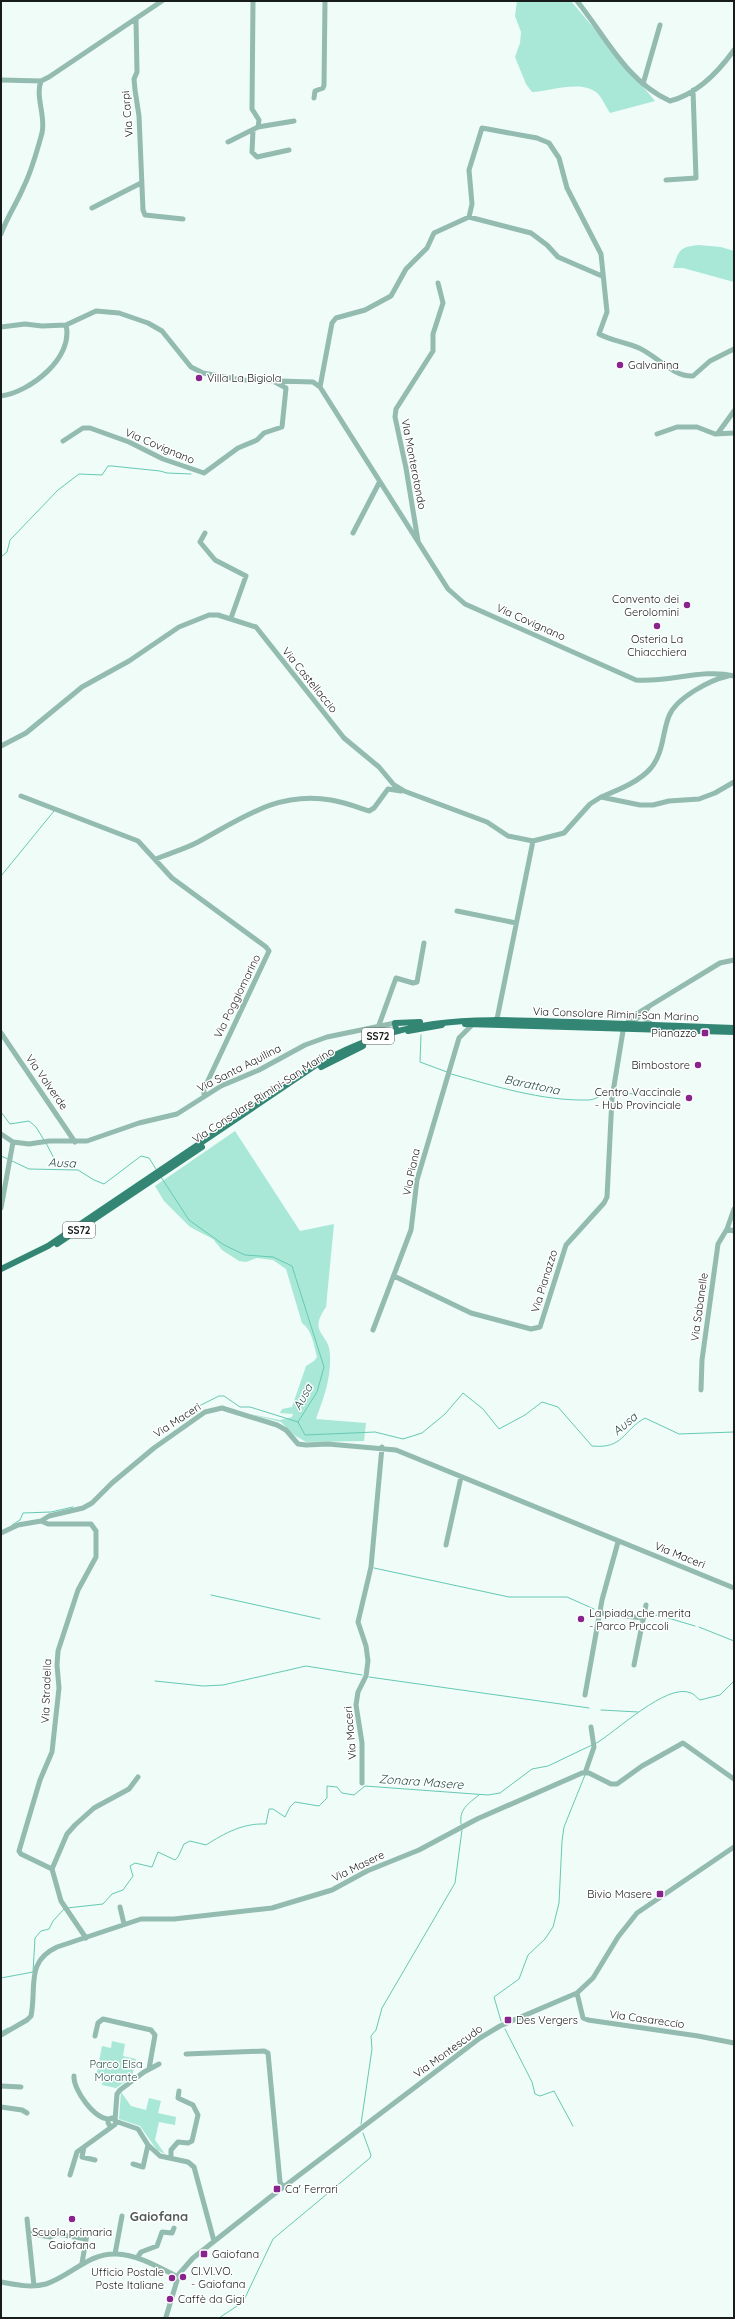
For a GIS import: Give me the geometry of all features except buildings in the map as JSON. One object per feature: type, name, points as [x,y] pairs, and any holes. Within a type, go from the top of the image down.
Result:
[{"type":"main road","name":"Via Consolare Rimini-San Marino","points":[[164,1170],[316,1065],[343,1050],[396,1026],[497,1019],[734,1032]]},
{"type":"main road","name":"Via Consolare Rimini-San Marino","points":[[1,1269],[48,1246],[318,1069],[345,1053],[400,1033],[434,1026],[473,1023],[626,1026],[652,1025],[734,1028]]},
{"type":"main road","name":"Via Consolare Rimini-San Marino","points":[[1,1274],[50,1249],[151,1178]]},
{"type":"street","points":[[1,80],[41,81],[64,68],[162,1]]},
{"type":"street","points":[[253,1],[252,109],[259,120],[255,128],[252,152],[257,157],[289,150]]},
{"type":"street","points":[[314,98],[315,91],[323,88],[324,85],[325,1]]},
{"type":"street","points":[[577,1],[598,27],[606,43],[643,84],[650,90],[670,100],[692,90],[716,73],[734,50]]},
{"type":"street","name":"Via Carpi","points":[[136,20],[137,72],[134,79],[139,116],[143,210],[145,215],[183,219]]},
{"type":"street","points":[[643,84],[660,25]]},
{"type":"street","points":[[1,234],[8,214],[24,187],[42,132],[43,119],[39,86],[41,81]]},
{"type":"street","points":[[666,180],[696,178],[692,90]]},
{"type":"street","points":[[228,142],[255,128],[294,121]]},
{"type":"street","points":[[469,217],[472,204],[469,170],[482,128],[537,138],[549,143],[559,158],[567,188],[601,254],[602,276],[607,312],[599,334],[609,340],[639,348],[684,377],[693,376],[710,361],[734,349]]},
{"type":"street","points":[[92,208],[141,183]]},
{"type":"street","points":[[1,327],[25,324],[42,326],[66,325],[96,311],[119,313],[148,323],[162,331],[191,367],[203,373],[242,380],[313,382],[320,387],[332,323],[336,318],[365,310],[391,296],[406,269],[426,248],[434,233],[469,217],[531,233],[547,245],[558,257],[602,276]]},
{"type":"street","name":"Via Monterotondo","points":[[419,544],[406,468],[395,417],[396,409],[433,351],[433,334],[443,303],[438,283]]},
{"type":"street","points":[[1,396],[14,393],[55,364],[65,344],[67,335],[66,325]]},
{"type":"street","name":"Via Covignano","points":[[63,441],[83,428],[90,428],[129,442],[163,459],[204,473],[238,448],[256,440],[264,433],[282,427],[286,388],[274,381]]},
{"type":"street","name":"Via Covignano","points":[[320,387],[379,483],[448,589],[465,604],[636,680],[647,681],[706,675],[733,676]]},
{"type":"street","points":[[718,433],[734,411]]},
{"type":"street","points":[[656,434],[677,427],[697,427],[718,433],[734,433]]},
{"type":"street","points":[[353,533],[379,483]]},
{"type":"street","points":[[205,533],[200,542],[215,560],[246,576],[231,618]]},
{"type":"street","name":"Via Castellaccio","points":[[1,746],[26,733],[82,687],[129,661],[179,627],[209,615],[231,618],[256,627],[344,738],[379,767],[394,785],[404,791],[487,822],[508,836],[533,841],[564,833],[590,804],[625,786],[651,767],[661,749],[669,717],[683,699],[717,680],[733,676]]},
{"type":"street","points":[[601,798],[640,805],[653,805],[669,801],[699,799],[715,793],[734,782]]},
{"type":"street","points":[[156,859],[197,842],[233,821],[278,801],[294,798],[331,800],[369,811],[374,808],[388,789],[404,791]]},
{"type":"street","name":"Via Poggiomarino","points":[[21,796],[138,841],[172,878],[266,947],[269,951],[204,1089],[204,1096]]},
{"type":"street","points":[[497,1019],[533,841]]},
{"type":"street","points":[[457,911],[516,923]]},
{"type":"street","points":[[379,1025],[396,978],[416,983],[424,944]]},
{"type":"street","points":[[626,1026],[630,1018],[650,1005],[720,963],[734,960]]},
{"type":"street","points":[[626,1026],[636,1022],[650,1005]]},
{"type":"street","points":[[644,1012],[646,1022],[652,1025]]},
{"type":"street","name":"Via Piana","points":[[373,1330],[412,1230],[417,1180],[459,1038],[473,1023]]},
{"type":"street","name":"Via Santa Aquilina","points":[[13,1142],[39,1143],[49,1141],[87,1141],[139,1123],[169,1117],[192,1105],[204,1096],[305,1045],[327,1037],[379,1025],[396,1026]]},
{"type":"street","name":"Via Pianazzo","points":[[394,1276],[471,1313],[531,1329],[540,1327],[566,1245],[604,1203],[606,1197],[613,1087],[626,1026]]},
{"type":"street","name":"Via Valverde","points":[[1,1033],[75,1142]]},
{"type":"street","points":[[1,1134],[13,1142],[1,1208]]},
{"type":"street","name":"Via Sabanelle","points":[[701,1390],[702,1360],[718,1244],[727,1229],[734,1209]]},
{"type":"street","points":[[727,1229],[734,1231]]},
{"type":"street","name":"Via Maceri","points":[[1,1533],[18,1526],[41,1521],[49,1516],[83,1508],[92,1503],[112,1483],[154,1448],[193,1420],[214,1409],[232,1410],[277,1425],[286,1430],[298,1444],[306,1446],[328,1444],[382,1447],[396,1450],[618,1542],[734,1588]]},
{"type":"street","name":"Via Maceri","points":[[362,1783],[362,1743],[356,1705],[358,1692],[366,1676],[368,1661],[366,1646],[358,1622],[371,1567],[382,1447]]},
{"type":"street","points":[[446,1545],[461,1477]]},
{"type":"street","name":"Via Stradella","points":[[41,1521],[48,1524],[91,1524],[96,1532],[97,1546],[96,1557],[78,1590],[58,1651],[57,1665],[59,1688],[52,1752],[40,1780],[19,1848],[21,1854],[52,1868]]},
{"type":"street","points":[[585,1695],[601,1613],[602,1600],[618,1542]]},
{"type":"street","points":[[634,1665],[642,1618],[646,1605]]},
{"type":"street","points":[[601,1613],[642,1618]]},
{"type":"street","points":[[592,1727],[594,1745],[585,1773],[611,1784],[617,1784],[642,1766],[683,1744],[734,1779]]},
{"type":"street","name":"Via Masere","points":[[1,2035],[31,2016],[35,1973],[40,1958],[57,1947],[124,1924],[150,1918],[174,1919],[272,1908],[332,1890],[367,1871],[419,1850],[477,1819],[585,1773]]},
{"type":"street","points":[[86,1938],[58,1894],[52,1868],[67,1834],[75,1825],[94,1808],[129,1789],[138,1777]]},
{"type":"street","name":"Via Montescudo","points":[[166,2318],[178,2277],[186,2264],[480,2038],[500,2026],[577,1993],[593,1978],[618,1937],[637,1913],[734,1847]]},
{"type":"street","points":[[120,1907],[124,1924]]},
{"type":"street","name":"Via Casareccio","points":[[577,1993],[583,2018],[588,2020],[706,2037],[734,2043]]},
{"type":"street","points":[[95,2036],[98,2023],[103,2019],[152,2030],[155,2036],[149,2069]]},
{"type":"street","points":[[186,2054],[264,2052],[268,2054],[280,2182],[283,2188]]},
{"type":"street","points":[[70,2175],[74,2157],[84,2147],[107,2131],[120,2090],[149,2069],[159,2064]]},
{"type":"street","points":[[74,2076],[78,2088],[95,2115],[138,2129],[142,2133],[148,2145],[160,2156],[188,2162],[196,2169],[214,2241]]},
{"type":"street","points":[[1,2086],[21,2087]]},
{"type":"street","points":[[171,2158],[171,2150],[178,2142],[192,2141],[198,2115],[198,2111],[189,2102],[180,2100],[179,2091]]},
{"type":"street","points":[[1,2107],[22,2110],[27,2113]]},
{"type":"street","points":[[133,2164],[143,2167],[148,2145]]},
{"type":"street","points":[[84,2147],[82,2157],[96,2160]]},
{"type":"street","points":[[115,2254],[122,2216]]},
{"type":"street","points":[[27,2219],[34,2286]]},
{"type":"street","points":[[137,2258],[141,2252],[157,2246],[162,2232],[172,2232],[174,2228]]},
{"type":"street","points":[[28,2232],[50,2237],[57,2234],[86,2237],[82,2263]]},
{"type":"street","points":[[1,2282],[34,2286],[57,2280],[82,2263],[101,2256],[115,2254],[137,2258],[178,2277]]},
{"type":"green space","points":[[517,1],[571,1],[655,101],[610,113],[596,92],[582,87],[574,86],[532,92],[526,84],[515,57],[520,43],[521,32],[515,16]]},
{"type":"green space","points":[[699,245],[721,247],[734,251],[734,282],[683,268],[673,268],[681,250],[687,247]]},
{"type":"green space","points":[[235,1131],[300,1231],[334,1224],[326,1307],[319,1323],[321,1333],[329,1348],[330,1364],[328,1380],[316,1419],[366,1423],[364,1441],[306,1442],[294,1435],[281,1422],[245,1413],[280,1420],[292,1417],[293,1414],[280,1413],[282,1409],[292,1407],[306,1366],[317,1357],[314,1343],[308,1330],[302,1323],[286,1269],[273,1260],[257,1258],[246,1262],[239,1261],[222,1250],[213,1239],[190,1227],[164,1201],[155,1186]]},
{"type":"green space","name":"Parco Elsa Morante","points":[[112,2041],[125,2044],[123,2056],[136,2059],[132,2077],[116,2088],[102,2085],[103,2079],[96,2077],[102,2046],[111,2048]]},
{"type":"green space","points":[[121,2092],[131,2106],[146,2110],[149,2098],[161,2101],[158,2113],[176,2117],[175,2125],[159,2122],[155,2140],[165,2154],[157,2150],[140,2126],[119,2119]]},
{"type":"waterway","points":[[1,557],[7,552],[10,540],[58,490],[79,474],[102,475],[108,466],[167,473],[191,474]]},
{"type":"waterway","points":[[1,876],[54,811]]},
{"type":"waterway","name":"Barattona","points":[[421,1035],[420,1062],[447,1072]]},
{"type":"waterway","name":"Barattona","points":[[451,1074],[501,1088],[553,1098],[588,1100],[611,1093]]},
{"type":"waterway","name":"Barattona","points":[[615,1093],[661,1095]]},
{"type":"waterway","points":[[1,1112],[10,1124],[29,1121],[36,1127],[44,1140]]},
{"type":"waterway","points":[[46,1143],[59,1168]]},
{"type":"waterway","name":"Ausa","points":[[1,1156],[8,1159]]},
{"type":"waterway","name":"Ausa","points":[[12,1161],[29,1169],[78,1170],[94,1180],[104,1184],[141,1156],[149,1158],[156,1169]]},
{"type":"waterway","name":"Ausa","points":[[161,1177],[189,1220],[224,1245],[245,1255],[273,1257],[292,1266],[324,1367],[317,1392],[298,1422],[305,1435],[375,1432],[403,1439],[422,1433],[445,1414],[463,1393],[483,1409],[499,1429],[525,1415],[542,1402],[558,1407],[592,1446],[611,1445],[617,1442],[637,1423],[645,1418],[679,1434],[734,1432]]},
{"type":"waterway","points":[[192,1416],[197,1407],[219,1396],[224,1396],[240,1407],[250,1407],[298,1422]]},
{"type":"waterway","points":[[12,1525],[20,1520],[23,1513],[51,1512],[73,1507]]},
{"type":"waterway","name":"Zonara Masere","points":[[374,1568],[509,1597],[567,1597],[594,1609]]},
{"type":"waterway","name":"Zonara Masere","points":[[211,1595],[320,1619]]},
{"type":"waterway","name":"Zonara Masere","points":[[646,1617],[658,1615],[695,1626]]},
{"type":"waterway","name":"Zonara Masere","points":[[699,1627],[734,1641]]},
{"type":"waterway","name":"Zonara Masere","points":[[155,1681],[203,1686],[223,1685],[306,1666],[362,1675]]},
{"type":"waterway","name":"Zonara Masere","points":[[369,1677],[589,1708]]},
{"type":"waterway","name":"Zonara Masere","points":[[595,1744],[642,1710],[669,1695],[681,1692],[691,1693],[700,1700],[720,1695],[734,1681]]},
{"type":"waterway","name":"Zonara Masere","points":[[601,1710],[638,1712]]},
{"type":"waterway","name":"Zonara Masere","points":[[67,1908],[103,1904],[112,1894],[123,1890],[133,1876],[130,1866],[135,1863],[152,1867],[158,1852],[175,1860],[184,1844],[190,1841],[206,1845],[242,1827],[266,1824],[269,1809],[273,1809],[285,1817],[290,1807],[295,1802],[319,1806],[327,1798],[327,1786],[337,1787],[342,1793],[354,1795],[365,1786],[488,1795],[500,1793],[532,1769],[548,1766],[592,1745]]},
{"type":"waterway","name":"Zonara Masere","points":[[501,2021],[494,1997],[519,1979],[528,1955],[545,1939],[553,1927],[559,1903],[564,1827],[585,1775]]},
{"type":"waterway","name":"Zonara Masere","points":[[461,1824],[461,1814],[465,1807],[479,1795]]},
{"type":"waterway","name":"Zonara Masere","points":[[361,2124],[372,2049],[371,2036],[376,2030],[382,2008],[455,1883],[462,1830]]},
{"type":"waterway","name":"Zonara Masere","points":[[1,1978],[33,1972],[35,1938],[41,1931],[49,1929],[53,1921],[64,1909]]},
{"type":"waterway","points":[[1,2032],[8,2028]]},
{"type":"waterway","name":"Zonara Masere","points":[[505,2029],[532,2082],[535,2094],[540,2096],[554,2091],[573,2126]]},
{"type":"waterway","name":"Zonara Masere","points":[[219,2318],[243,2302],[273,2239],[370,2158],[371,2155],[363,2133]]},
{"type":"place","name":"Galvanina","points":[[620,365]]},
{"type":"place","name":"Villa La Bigiola","points":[[199,378]]},
{"type":"place","name":"Convento dei Gerolomini","points":[[687,605]]},
{"type":"place","name":"Osteria La Chiacchiera","points":[[657,626]]},
{"type":"place","name":"Pianazzo","points":[[705,1033]]},
{"type":"place","name":"Bimbostore","points":[[698,1065]]},
{"type":"place","name":"Centro Vaccinale - Hub Provinciale","points":[[689,1098]]},
{"type":"place","name":"La piada che merita - Parco Pruccoli","points":[[581,1619]]},
{"type":"place","name":"Bivio Masere","points":[[660,1894]]},
{"type":"place","name":"Des Vergers","points":[[508,2020]]},
{"type":"place","name":"Ca' Ferrari","points":[[277,2189]]},
{"type":"place","name":"Scuola primaria Gaiofana","points":[[72,2219]]},
{"type":"place","name":"Gaiofana","points":[[204,2254]]},
{"type":"place","name":"CI.VI.VO. - Gaiofana","points":[[183,2277]]},
{"type":"place","name":"Ufficio Postale Poste Italiane","points":[[172,2278]]},
{"type":"place","name":"Caffè da Gigi","points":[[170,2299]]},
{"type":"district","name":"Gaiofana","points":[[159,2216]]}]
